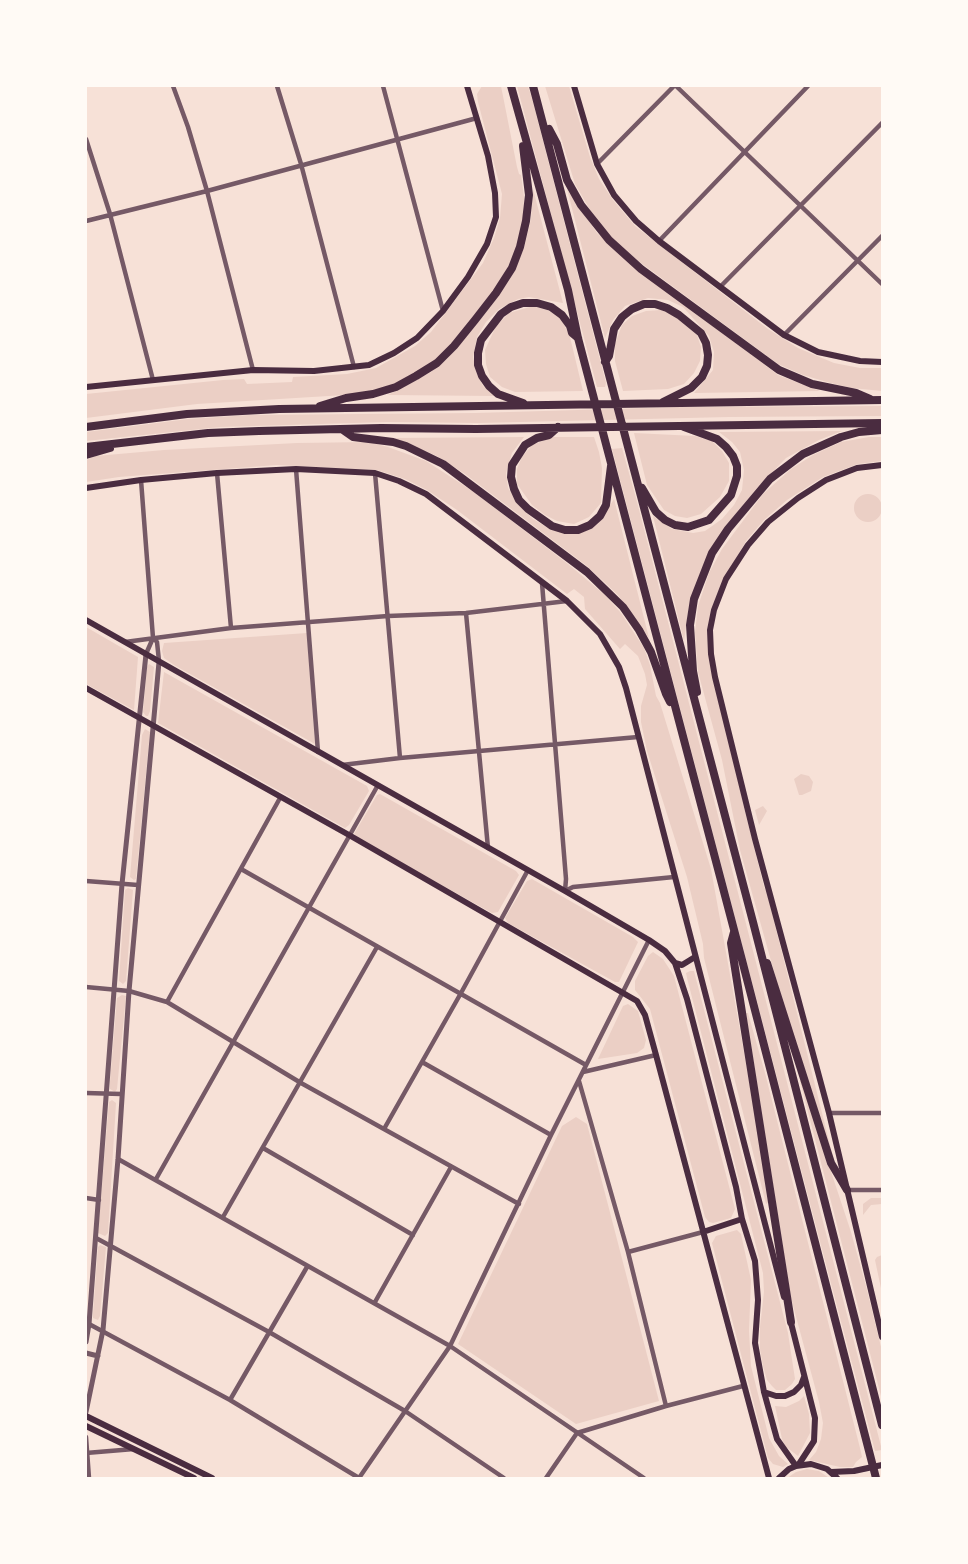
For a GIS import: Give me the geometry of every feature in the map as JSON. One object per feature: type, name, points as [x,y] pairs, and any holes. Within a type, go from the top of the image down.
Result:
[{"type":"highway","points":[[512,86],[876,1479]]},
{"type":"highway","points":[[533,86],[882,1425]]},
{"type":"highway","points":[[542,118],[557,144],[567,180],[580,205],[609,240],[641,269],[779,370],[813,384],[878,400]]},
{"type":"highway","points":[[310,409],[346,398],[385,391],[437,363],[454,346],[496,293],[512,268],[526,221],[529,195],[523,145],[524,133]]},
{"type":"highway","points":[[530,405],[498,394],[482,376],[478,365],[478,353],[485,334],[501,314],[511,307],[523,303],[537,303],[551,307],[562,315],[572,333],[578,338]]},
{"type":"highway","points":[[605,362],[609,356],[614,329],[622,317],[632,309],[644,304],[655,304],[679,315],[701,333],[706,343],[707,366],[702,377],[691,388],[660,404]]},
{"type":"highway","points":[[86,427],[187,414],[310,409],[878,400]]},
{"type":"highway","points":[[86,447],[208,433],[341,429],[882,423]]},
{"type":"highway","points":[[637,480],[656,512],[675,525],[688,527],[709,520],[731,495],[737,476],[737,466],[726,447],[717,440],[680,425]]},
{"type":"highway","points":[[559,427],[549,435],[525,445],[512,465],[514,489],[519,500],[528,509],[552,526],[565,530],[578,530],[590,525],[600,516],[606,505],[611,465]]},
{"type":"highway","points":[[341,429],[353,437],[406,446],[442,464],[587,572],[623,607],[639,630],[651,652],[666,694],[675,710]]},
{"type":"highway","points":[[696,709],[697,693],[690,625],[694,599],[712,553],[728,529],[770,479],[784,466],[841,436],[882,430]]},
{"type":"highway","points":[[86,454],[126,443]]},
{"type":"highway","points":[[734,931],[731,943],[791,1322]]},
{"type":"highway","points":[[761,954],[769,965],[831,1163],[847,1190]]},
{"type":"main road","points":[[86,387],[253,370],[314,371],[369,365],[394,354],[417,338],[442,311],[468,277],[487,244],[496,217],[495,193],[467,86]]},
{"type":"main road","points":[[574,86],[597,164],[614,195],[636,221],[659,242],[784,334],[818,352],[860,361],[882,362]]},
{"type":"main road","points":[[882,465],[857,468],[826,480],[798,498],[761,530],[748,545],[726,579],[714,610],[711,630],[713,665],[761,862],[829,1113],[882,1337]]},
{"type":"main road","points":[[86,488],[217,473],[296,469],[375,473],[426,494],[567,601],[600,634],[619,667],[815,1418],[815,1431],[810,1449],[798,1465],[780,1477]]},
{"type":"main road","points":[[86,620],[650,940],[675,963],[687,999],[736,1187],[742,1219],[755,1261],[758,1300],[755,1343],[764,1392],[777,1439],[798,1465]]},
{"type":"main road","points":[[86,688],[349,835],[637,1001],[645,1015],[769,1479]]},
{"type":"main road","points":[[675,963],[682,965],[695,957]]},
{"type":"main road","points":[[703,1232],[742,1219]]},
{"type":"main road","points":[[764,1392],[785,1396],[794,1392],[801,1385],[805,1376]]},
{"type":"main road","points":[[86,1414],[212,1479]]},
{"type":"main road","points":[[86,1426],[194,1479]]},
{"type":"main road","points":[[134,1449],[138,1441]]},
{"type":"main road","points":[[798,1465],[816,1464],[831,1472],[837,1479]]},
{"type":"main road","points":[[831,1472],[854,1471],[882,1465]]},
{"type":"street","points":[[173,86],[207,190],[253,370]]},
{"type":"street","points":[[277,86],[301,164],[354,367]]},
{"type":"street","points":[[383,86],[442,311]]},
{"type":"street","points":[[597,164],[675,86],[882,284]]},
{"type":"street","points":[[659,242],[808,86]]},
{"type":"street","points":[[86,221],[477,118]]},
{"type":"street","points":[[720,287],[882,123]]},
{"type":"street","points":[[86,139],[110,214],[153,380]]},
{"type":"street","points":[[784,334],[882,236]]},
{"type":"street","points":[[296,469],[318,752]]},
{"type":"street","points":[[217,473],[231,628]]},
{"type":"street","points":[[375,473],[400,758]]},
{"type":"street","points":[[86,1342],[99,1200],[122,884],[146,654],[153,638],[141,480]]},
{"type":"street","points":[[542,583],[556,744],[565,891]]},
{"type":"street","points":[[124,642],[231,628],[388,616],[466,614],[567,601]]},
{"type":"street","points":[[466,614],[488,848]]},
{"type":"street","points":[[86,1414],[103,1330],[118,1159],[129,991],[159,662],[157,642],[153,638]]},
{"type":"street","points":[[342,765],[638,737]]},
{"type":"street","points":[[156,1179],[378,785]]},
{"type":"street","points":[[167,1002],[280,798]]},
{"type":"street","points":[[241,869],[586,1065]]},
{"type":"street","points":[[384,1129],[528,870]]},
{"type":"street","points":[[565,891],[573,887],[674,877]]},
{"type":"street","points":[[86,881],[138,885]]},
{"type":"street","points":[[89,1324],[230,1400],[359,1478],[450,1346],[551,1135],[650,940]]},
{"type":"street","points":[[223,1217],[377,947]]},
{"type":"street","points":[[86,987],[129,991],[167,1002],[301,1083],[519,1204]]},
{"type":"street","points":[[583,1072],[656,1055]]},
{"type":"street","points":[[422,1062],[551,1135]]},
{"type":"street","points":[[579,1080],[628,1252],[666,1406]]},
{"type":"street","points":[[86,1093],[121,1094]]},
{"type":"street","points":[[829,1113],[882,1113]]},
{"type":"street","points":[[263,1148],[413,1235]]},
{"type":"street","points":[[118,1159],[450,1346],[644,1479]]},
{"type":"street","points":[[375,1302],[451,1167]]},
{"type":"street","points":[[847,1190],[882,1190]]},
{"type":"street","points":[[86,1198],[99,1200]]},
{"type":"street","points":[[628,1252],[703,1232]]},
{"type":"street","points":[[96,1238],[268,1332],[405,1411],[504,1479]]},
{"type":"street","points":[[230,1400],[307,1267]]},
{"type":"street","points":[[86,1353],[98,1356]]},
{"type":"street","points":[[546,1479],[577,1433],[743,1386]]},
{"type":"street","points":[[86,1437],[89,1479]]},
{"type":"street","points":[[86,1453],[134,1449]]},
{"type":"shaded area","points":[[482,86],[501,86],[517,167],[521,175],[524,197],[523,221],[510,264],[495,289],[469,326],[436,361],[396,384],[345,395],[197,404],[86,418],[86,394],[223,380],[244,379],[247,384],[292,382],[293,377],[347,374],[376,368],[415,346],[431,332],[483,263],[500,218],[502,194],[478,102],[477,94]]},
{"type":"shaded area","points":[[517,86],[528,86],[533,102],[606,383],[605,387],[597,387]]},
{"type":"shaded area","points":[[545,86],[569,86],[590,157],[599,179],[635,226],[768,329],[798,348],[834,363],[860,368],[882,368],[882,391],[851,388],[827,382],[778,364],[637,260],[611,238],[596,220],[575,184]]},
{"type":"shaded area","points":[[533,189],[563,303],[529,297],[518,299],[499,309],[486,322],[477,337],[473,357],[483,386],[495,396],[388,395],[431,372],[447,359],[510,279],[524,248],[531,219]]},
{"type":"shaded area","points":[[567,189],[597,233],[620,254],[778,375],[820,391],[694,393],[713,370],[714,352],[709,336],[683,307],[668,300],[648,298],[625,306],[613,320],[605,338]]},
{"type":"shaded area","points":[[533,306],[547,310],[561,318],[570,337],[583,391],[515,392],[502,387],[490,377],[485,350],[496,326],[509,313]]},
{"type":"shaded area","points":[[661,310],[672,314],[697,335],[701,347],[700,361],[694,373],[684,384],[668,389],[623,391],[615,361],[615,344],[622,325],[632,316],[646,311]]},
{"type":"shaded area","points":[[882,406],[882,416],[479,423],[387,422],[220,427],[86,441],[86,432],[188,419],[250,415],[475,413],[680,407]]},
{"type":"shaded area","points":[[842,431],[819,440],[786,458],[740,509],[711,548],[699,576],[689,605],[684,641],[653,516],[672,529],[693,533],[705,531],[722,519],[734,505],[742,490],[744,470],[740,452],[719,432]]},
{"type":"shaded area","points":[[634,433],[695,436],[712,441],[729,463],[729,481],[720,497],[701,514],[687,518],[675,516],[664,510],[647,485]]},
{"type":"shaded area","points":[[524,437],[512,453],[506,473],[508,488],[519,505],[533,519],[548,528],[568,534],[586,531],[601,520],[614,499],[649,638],[618,595],[587,566],[465,474],[437,456],[393,438]]},
{"type":"shaded area","points":[[553,437],[594,437],[599,452],[602,468],[601,503],[589,517],[574,524],[557,521],[545,515],[532,505],[517,484],[517,469],[522,457],[532,445]]},
{"type":"shaded area","points":[[882,437],[882,461],[858,464],[823,477],[787,500],[764,520],[746,541],[726,576],[712,609],[709,656],[744,807],[832,1153],[782,1000],[740,850],[722,760],[698,672],[695,632],[698,606],[709,573],[722,549],[763,494],[791,469],[813,455],[841,442]]},
{"type":"shaded area","points":[[369,442],[426,461],[474,492],[605,595],[621,613],[644,648],[656,696],[711,869],[752,1097],[769,1202],[766,1204],[704,958],[703,944],[687,877],[647,751],[641,722],[641,706],[647,685],[645,674],[638,656],[625,644],[620,649],[585,609],[584,597],[574,589],[567,594],[457,510],[427,490],[405,479],[377,470],[277,465],[119,477],[86,482],[86,460],[96,456],[297,443]]},
{"type":"shaded area","points":[[622,448],[882,1450],[875,1451],[612,449]]},
{"type":"shaded area","points":[[868,494],[878,498],[882,508],[878,518],[868,522],[858,518],[854,508],[858,498]]},
{"type":"shaded area","points":[[86,627],[138,657],[134,710],[86,684]]},
{"type":"shaded area","points":[[307,633],[315,744],[174,665],[164,658],[162,651],[164,643]]},
{"type":"shaded area","points":[[149,664],[154,667],[150,711],[146,716],[143,712]]},
{"type":"shaded area","points":[[164,672],[367,786],[369,791],[349,825],[345,828],[158,723]]},
{"type":"shaded area","points":[[145,729],[150,732],[136,879],[134,880],[130,877],[142,735]]},
{"type":"shaded area","points":[[801,774],[809,776],[813,782],[811,791],[799,795],[794,779]]},
{"type":"shaded area","points":[[380,794],[516,871],[519,875],[498,912],[492,913],[357,838],[354,834],[377,795]]},
{"type":"shaded area","points":[[763,806],[767,811],[759,825],[755,810]]},
{"type":"shaded area","points":[[532,879],[638,942],[619,982],[615,982],[508,923],[505,918],[527,881]]},
{"type":"shaded area","points":[[128,888],[133,890],[126,981],[123,984],[119,981],[125,890]]},
{"type":"shaded area","points":[[653,952],[663,959],[674,976],[735,1209],[731,1218],[713,1223],[705,1217],[650,1009],[635,990],[635,981],[648,956]]},
{"type":"shaded area","points":[[694,971],[788,1333],[795,1379],[785,1390],[776,1390],[772,1386],[767,1380],[763,1366],[760,1327],[764,1292],[763,1273],[687,978],[686,973]]},
{"type":"shaded area","points":[[122,995],[126,996],[115,1092],[110,1089],[110,1082],[117,998]]},
{"type":"shaded area","points":[[628,1004],[638,1011],[646,1040],[644,1048],[637,1053],[598,1059],[623,1006]]},
{"type":"shaded area","points":[[746,1013],[748,1013],[765,1073],[861,1452],[862,1457],[853,1467],[840,1467],[809,1460],[816,1452],[821,1439],[823,1423],[791,1298]]},
{"type":"shaded area","points":[[800,1081],[851,1232],[866,1286],[882,1351],[882,1400]]},
{"type":"shaded area","points":[[112,1100],[116,1103],[108,1233],[105,1236],[98,1233],[109,1102]]},
{"type":"shaded area","points":[[576,1117],[587,1124],[659,1401],[576,1424],[458,1344],[562,1126]]},
{"type":"shaded area","points":[[871,1198],[882,1198],[882,1204],[871,1205],[863,1215],[863,1204]]},
{"type":"shaded area","points":[[737,1230],[741,1234],[751,1280],[749,1331],[751,1366],[769,1438],[779,1456],[788,1464],[783,1467],[773,1464],[768,1458],[712,1243],[716,1236]]},
{"type":"shaded area","points":[[100,1245],[106,1247],[98,1320],[93,1318],[93,1314]]},
{"type":"shaded area","points":[[882,1255],[882,1293],[875,1260]]},
{"type":"shaded area","points":[[804,1396],[809,1414],[810,1433],[798,1456],[785,1446],[775,1406],[786,1407]]},
{"type":"shaded area","points":[[807,1469],[819,1471],[829,1478],[787,1478]]}]
